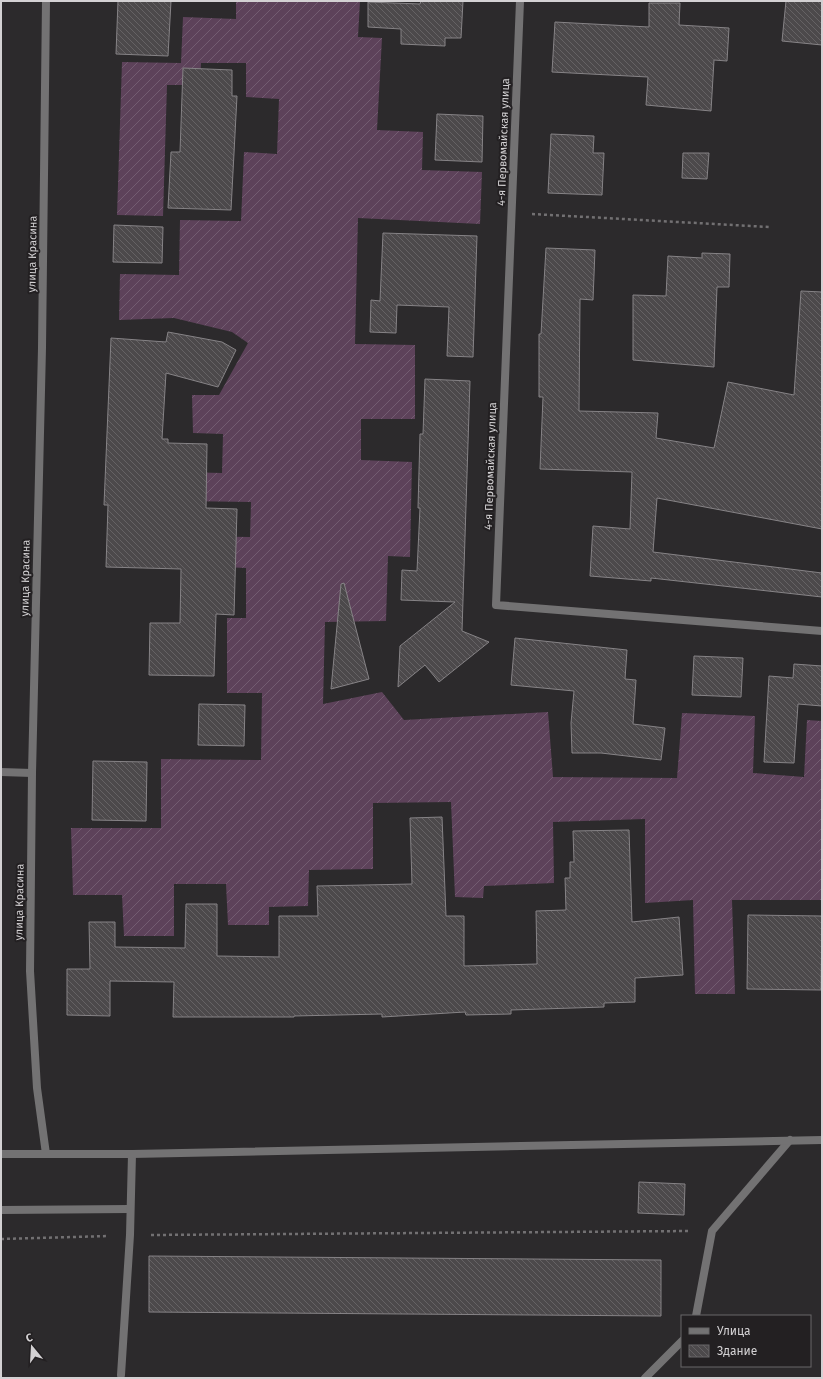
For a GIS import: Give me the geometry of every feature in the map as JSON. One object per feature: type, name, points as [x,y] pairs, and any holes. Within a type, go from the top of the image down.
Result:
[{"type":"street","name":"улица Красина","points":[[46,1],[42,348],[32,773],[30,971],[37,1088],[46,1154]]},
{"type":"street","name":"4-я Первомайская улица","points":[[520,1],[496,605],[822,631]]},
{"type":"street","points":[[1,772],[32,773]]},
{"type":"street","points":[[696,1315],[712,1231],[790,1140]]},
{"type":"street","points":[[1,1154],[132,1154],[822,1140]]},
{"type":"street","points":[[121,1375],[130,1235],[132,1154]]},
{"type":"street","points":[[1,1210],[130,1209]]},
{"type":"street","points":[[645,1378],[681,1342]]},
{"type":"path","points":[[512,212],[769,227]]},
{"type":"path","points":[[1,1239],[130,1235],[712,1231]]},
{"type":"shaded area","points":[[236,1],[360,1],[358,37],[382,38],[377,130],[423,132],[422,170],[482,172],[480,224],[358,218],[355,344],[415,345],[415,419],[361,419],[361,460],[412,462],[410,557],[388,556],[386,621],[325,622],[323,704],[382,692],[404,720],[548,712],[553,777],[677,778],[682,713],[755,716],[753,773],[804,777],[807,720],[822,721],[822,900],[732,900],[735,994],[695,994],[693,900],[645,903],[645,819],[553,822],[554,883],[484,886],[483,898],[455,897],[451,802],[373,803],[373,869],[309,870],[308,906],[269,907],[269,925],[228,925],[226,884],[174,884],[174,936],[124,936],[122,895],[73,895],[71,828],[161,828],[161,759],[261,760],[262,693],[227,693],[227,618],[246,618],[246,568],[177,565],[177,536],[250,537],[251,502],[181,501],[181,472],[222,473],[223,434],[193,433],[192,395],[219,395],[248,343],[232,332],[174,318],[119,320],[120,274],[179,275],[180,220],[241,221],[244,152],[277,154],[279,99],[246,97],[246,63],[201,63],[200,85],[167,85],[163,216],[117,215],[122,62],[181,63],[183,17],[236,19]]},
{"type":"building","points":[[118,1],[171,1],[168,56],[116,54]]},
{"type":"building","points":[[421,1],[463,1],[461,38],[445,38],[445,46],[401,44],[401,29],[368,27],[368,2],[420,4]]},
{"type":"building","points":[[786,1],[822,1],[822,45],[782,41]]},
{"type":"building","points":[[649,3],[680,3],[679,25],[729,28],[727,61],[714,60],[711,111],[646,105],[648,77],[552,72],[555,22],[649,27]]},
{"type":"building","points":[[183,68],[232,70],[232,96],[237,96],[231,210],[168,208],[171,152],[180,152]]},
{"type":"building","points":[[437,114],[483,116],[482,162],[435,160]]},
{"type":"building","points":[[551,134],[594,136],[593,153],[604,153],[602,195],[548,193]]},
{"type":"building","points":[[683,153],[709,153],[707,179],[682,178]]},
{"type":"building","points":[[114,225],[163,227],[162,263],[113,262]]},
{"type":"building","points":[[383,233],[477,236],[473,357],[447,356],[449,307],[397,305],[396,333],[370,332],[371,300],[380,301]]},
{"type":"building","points":[[546,248],[595,250],[593,300],[580,299],[579,411],[658,413],[656,438],[714,448],[728,382],[794,395],[801,291],[822,292],[822,529],[657,498],[653,552],[822,573],[822,597],[651,578],[651,581],[590,576],[593,526],[630,529],[632,472],[540,469],[543,397],[539,397],[539,334],[541,334]]},
{"type":"building","points":[[702,253],[730,254],[729,287],[717,287],[714,367],[633,360],[633,295],[666,296],[668,256],[702,258]]},
{"type":"building","points":[[168,332],[222,342],[236,350],[218,387],[166,373],[162,439],[168,439],[168,443],[207,444],[206,508],[237,509],[234,615],[216,614],[214,676],[149,675],[150,623],[180,623],[181,569],[106,567],[108,505],[104,505],[111,338],[166,342]]},
{"type":"building","points":[[425,379],[470,381],[462,631],[489,642],[439,682],[425,665],[398,687],[400,646],[455,602],[401,600],[402,570],[417,571],[420,508],[418,508],[420,434],[423,434]]},
{"type":"building","points":[[344,583],[369,679],[331,689],[341,584]]},
{"type":"building","points":[[515,638],[627,650],[625,679],[636,680],[633,724],[665,728],[661,760],[601,753],[572,753],[571,723],[574,691],[511,685]]},
{"type":"building","points":[[694,656],[743,658],[741,697],[692,695]]},
{"type":"building","points":[[794,664],[822,666],[822,706],[798,704],[794,763],[764,762],[769,676],[793,678]]},
{"type":"building","points":[[199,704],[245,705],[244,746],[198,745]]},
{"type":"building","points":[[93,761],[147,762],[146,821],[92,820]]},
{"type":"building","points":[[442,817],[446,916],[464,916],[464,966],[537,964],[536,911],[566,910],[565,878],[570,878],[570,862],[574,862],[573,831],[629,830],[632,922],[679,917],[683,975],[635,978],[635,1002],[604,1003],[604,1007],[511,1010],[511,1014],[466,1015],[465,1012],[382,1017],[382,1014],[294,1017],[173,1017],[174,982],[110,981],[110,1016],[67,1015],[67,969],[90,969],[89,922],[115,922],[115,947],[185,948],[186,904],[217,904],[217,956],[279,957],[279,916],[318,916],[317,886],[412,884],[410,818]]},
{"type":"building","points":[[748,915],[822,916],[821,990],[747,989]]},
{"type":"building","points":[[639,1182],[685,1184],[684,1215],[638,1213]]},
{"type":"building","points":[[149,1256],[661,1260],[661,1316],[149,1312]]}]
